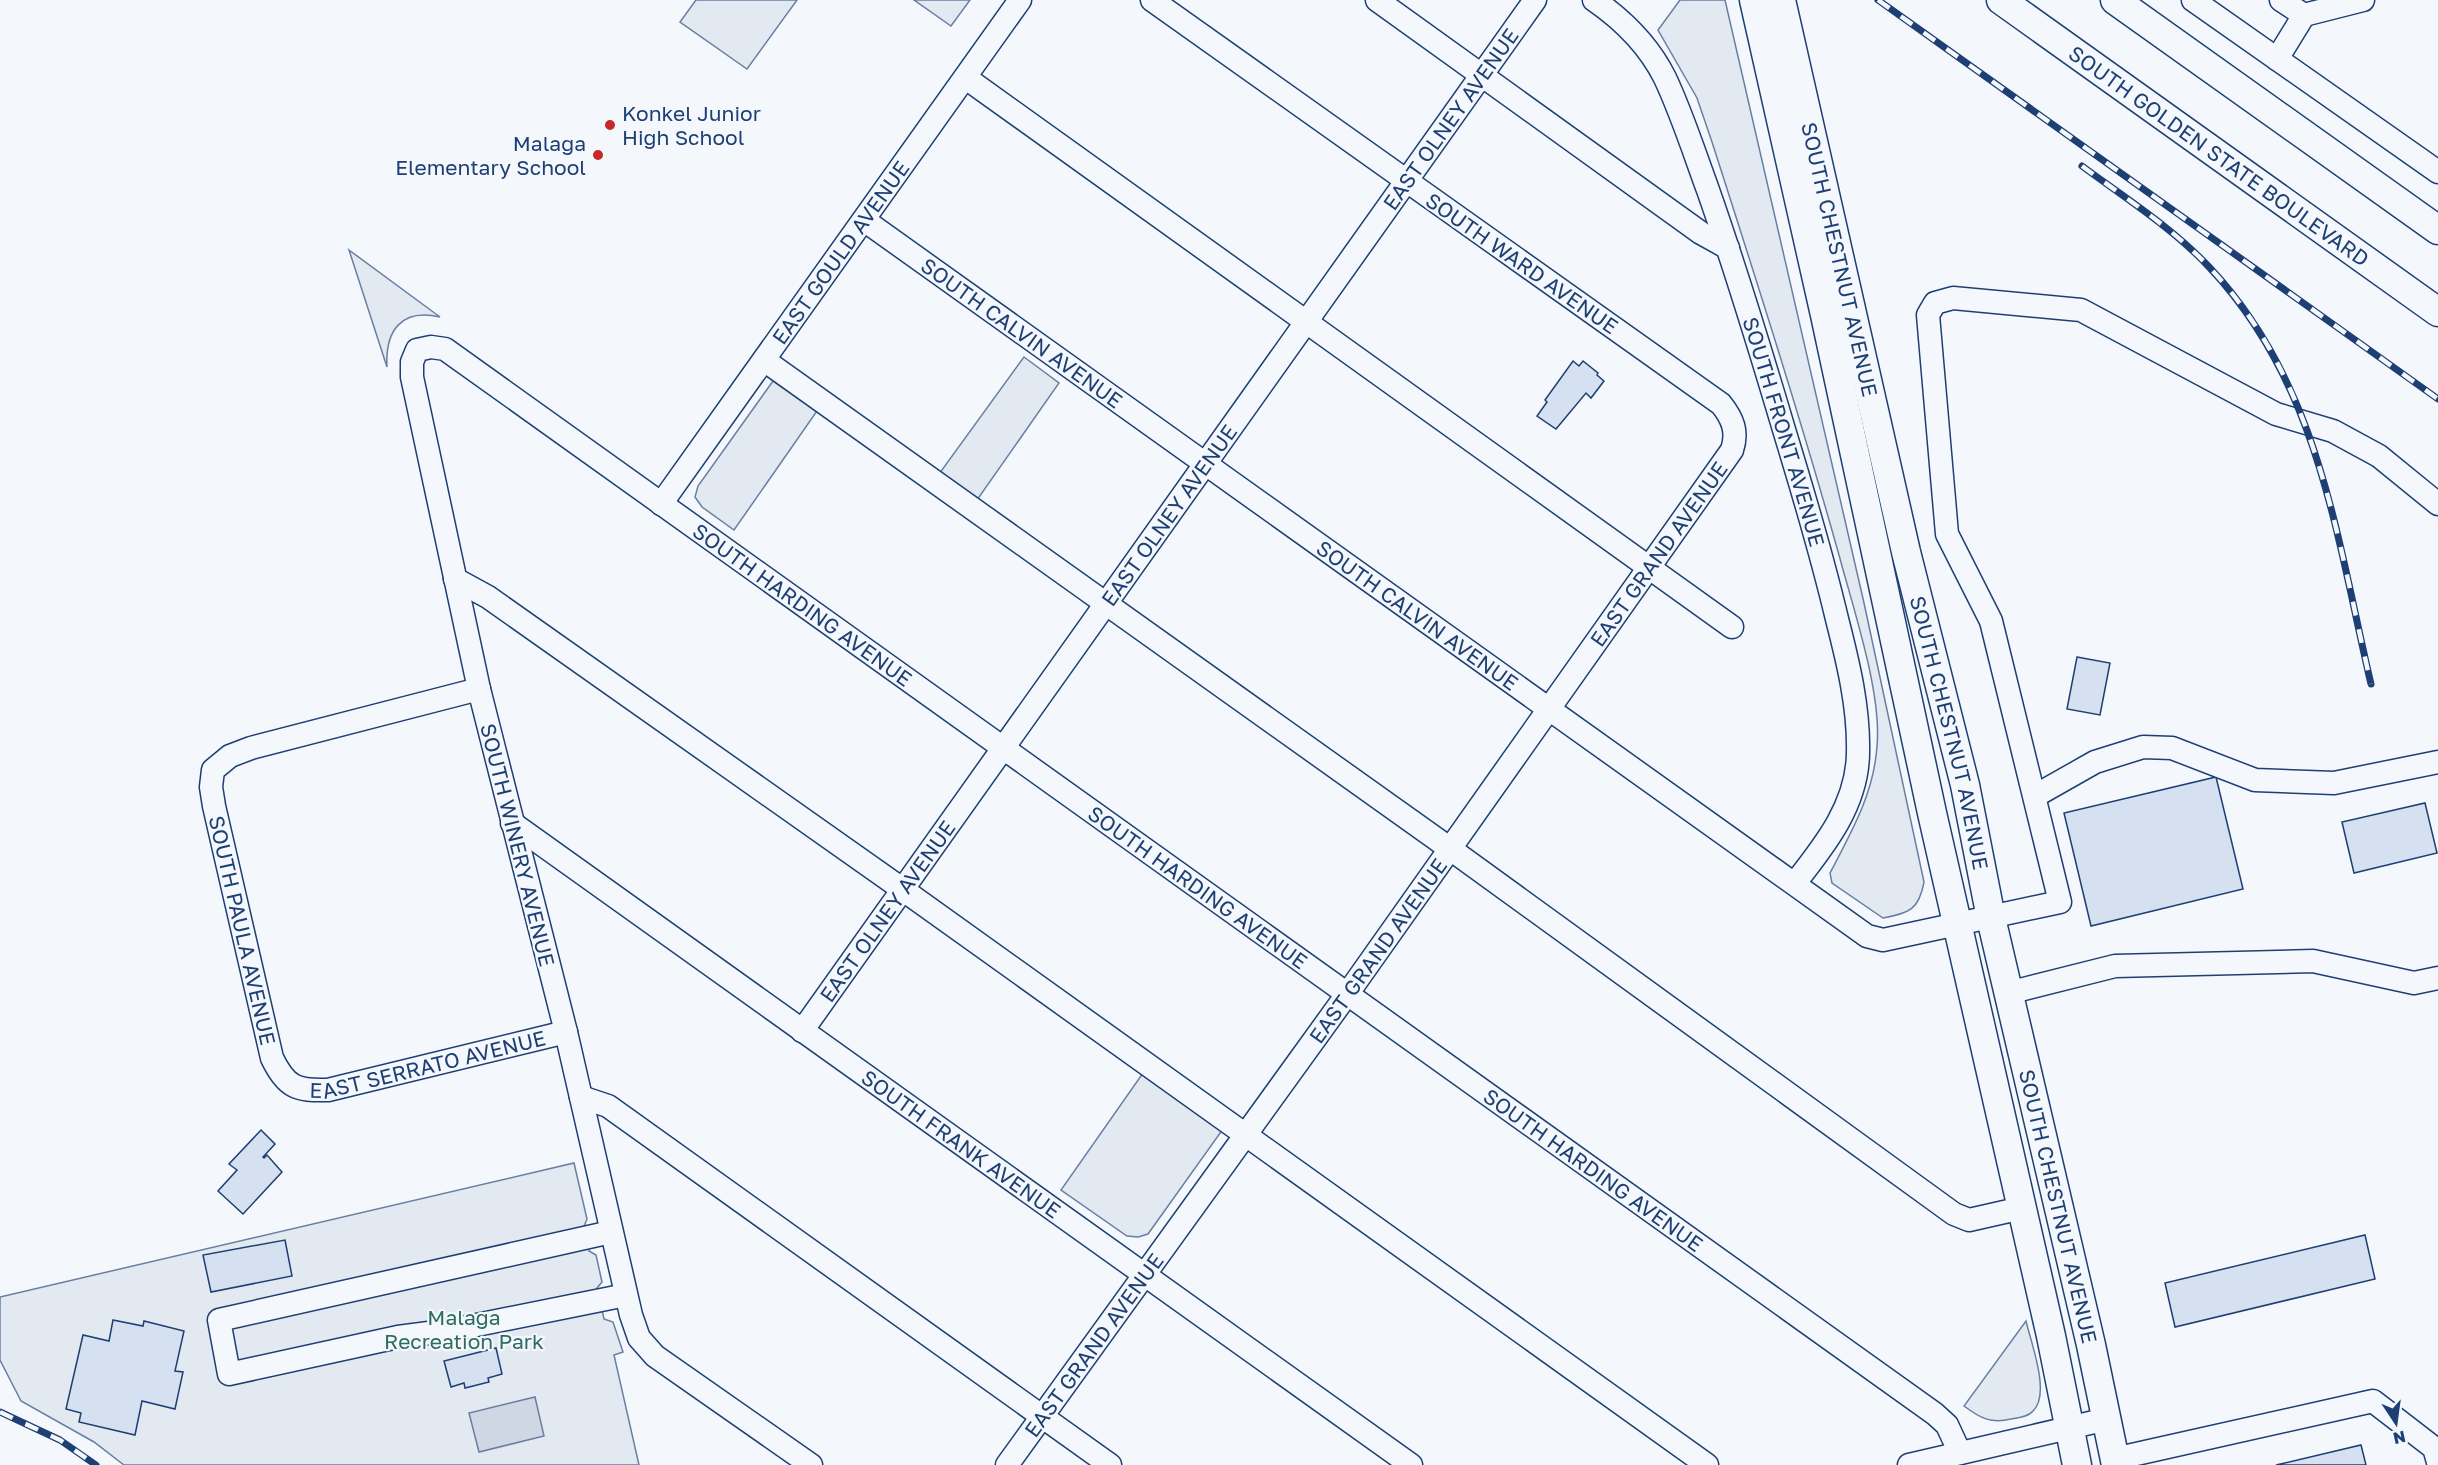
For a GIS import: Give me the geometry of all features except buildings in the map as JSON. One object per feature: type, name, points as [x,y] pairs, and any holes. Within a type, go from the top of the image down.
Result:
[{"type":"main road","points":[[2115,0],[2438,230]]},
{"type":"main road","name":"SOUTH GOLDEN STATE BOULEVARD","points":[[2005,1],[2438,312]]},
{"type":"main road","name":"SOUTH CHESTNUT AVENUE","points":[[1764,3],[1790,40],[1906,552],[1965,785],[1991,918],[2115,1462]]},
{"type":"main road","name":"SOUTH CHESTNUT AVENUE","points":[[1764,3],[1828,326],[2077,1465]]},
{"type":"street","name":"EAST GOULD AVENUE","points":[[661,504],[1020,0]]},
{"type":"street","name":"SOUTH WARD AVENUE","points":[[1152,0],[1721,404],[1735,430]]},
{"type":"street","points":[[1377,0],[1701,233],[1728,248]]},
{"type":"street","name":"EAST OLNEY AVENUE","points":[[802,1031],[1535,0]]},
{"type":"street","name":"SOUTH FRONT AVENUE","points":[[1594,0],[1615,15],[1643,44],[1664,76],[1680,113],[1728,248],[1822,556],[1848,661],[1857,715],[1858,752],[1855,785],[1844,814],[1795,883]]},
{"type":"street","points":[[2193,0],[2438,172]]},
{"type":"street","points":[[2282,0],[2304,15]]},
{"type":"street","points":[[2277,59],[2304,15],[2363,0]]},
{"type":"street","points":[[966,78],[1732,627]]},
{"type":"street","name":"SOUTH CALVIN AVENUE","points":[[864,220],[1868,936],[1883,940],[2060,902],[2035,796]]},
{"type":"street","points":[[2438,504],[2379,456],[2333,431],[2276,414],[2081,310],[1953,298],[1935,303],[1928,315],[1947,534],[1991,621],[2035,796],[2095,762],[2143,747],[2172,748],[2255,780],[2334,783],[2438,762]]},
{"type":"street","name":"SOUTH HARDING AVENUE","points":[[417,350],[431,347],[445,349],[1004,747],[1935,1414],[1947,1425],[1960,1452]]},
{"type":"street","name":"SOUTH WINERY AVENUE","points":[[417,350],[412,362],[412,377],[479,689],[566,1032],[626,1295],[639,1338],[656,1356],[811,1465]]},
{"type":"street","points":[[764,360],[1104,605],[1449,848],[1954,1214],[1968,1220],[2022,1208]]},
{"type":"street","name":"EAST GRAND AVENUE","points":[[1007,1465],[1348,993],[1732,450],[1735,430]]},
{"type":"street","points":[[455,579],[488,597],[902,889],[1707,1465]]},
{"type":"street","name":"SOUTH PAULA AVENUE","points":[[290,1085],[279,1073],[272,1058],[213,806],[211,787],[213,770],[230,756],[251,748],[479,689]]},
{"type":"street","name":"SOUTH FRANK AVENUE","points":[[512,823],[1411,1465]]},
{"type":"street","points":[[2008,993],[2115,966],[2313,961],[2414,983],[2438,978]]},
{"type":"street","name":"EAST SERRATO AVENUE","points":[[290,1085],[309,1090],[328,1090],[566,1032]]},
{"type":"street","points":[[580,1096],[608,1106],[1110,1465]]},
{"type":"street","points":[[611,1232],[219,1320],[229,1374],[398,1338],[452,1330],[626,1295]]},
{"type":"street","points":[[2115,1462],[2160,1457],[2373,1401],[2434,1448],[2438,1462]]},
{"type":"street","points":[[1909,1465],[2107,1419]]},
{"type":"green space","points":[[696,0],[797,0],[747,69],[680,22]]},
{"type":"green space","points":[[914,0],[970,0],[951,26]]},
{"type":"green space","points":[[1680,0],[1725,0],[1864,603],[1924,882],[1916,904],[1906,912],[1892,916],[1883,918],[1832,883],[1830,873],[1861,811],[1875,763],[1877,725],[1871,676],[1809,451],[1712,142],[1697,98],[1658,30]]},
{"type":"green space","points":[[349,250],[440,317],[415,316],[398,325],[389,343],[387,367]]},
{"type":"green space","points":[[1024,357],[1059,383],[977,500],[939,474]]},
{"type":"green space","points":[[773,381],[817,411],[734,530],[702,507],[695,497],[698,486]]},
{"type":"green space","points":[[1143,1073],[1223,1129],[1148,1234],[1138,1237],[1127,1236],[1061,1190]]},
{"type":"green space","name":"Malaga Recreation Park","points":[[574,1163],[587,1219],[584,1226],[589,1251],[596,1255],[602,1282],[597,1288],[604,1319],[613,1322],[623,1352],[614,1355],[639,1465],[124,1465],[94,1442],[21,1401],[0,1360],[0,1297]]},
{"type":"green space","points":[[2026,1321],[2040,1381],[2038,1403],[2031,1413],[2020,1418],[1997,1421],[1981,1417],[1964,1406]]},
{"type":"shaded area","points":[[535,1397],[544,1436],[479,1452],[469,1413]]},
{"type":"railway","points":[[1878,0],[2438,399]]},
{"type":"railway","points":[[2082,166],[2148,214],[2196,253],[2247,313],[2276,361],[2300,411],[2318,464],[2333,517],[2371,684]]},
{"type":"railway","points":[[0,1412],[60,1440],[96,1465]]},
{"type":"place","name":"Konkel Junior High School","points":[[610,125]]},
{"type":"place","name":"Malaga Elementary School","points":[[598,155]]}]
